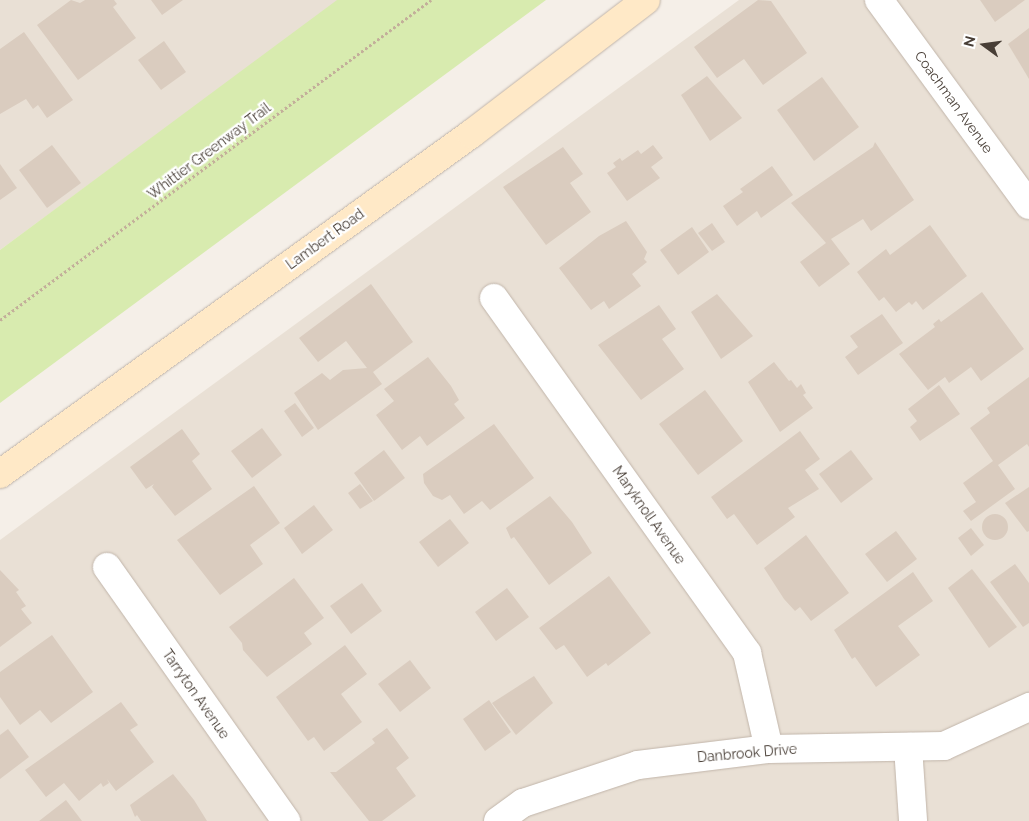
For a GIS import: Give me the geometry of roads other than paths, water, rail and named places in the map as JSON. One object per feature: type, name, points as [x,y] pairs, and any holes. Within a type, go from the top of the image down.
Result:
[{"type":"main road","name":"Lambert Road","points":[[0,474],[471,134],[646,0]]},
{"type":"street","name":"Coachman Avenue","points":[[879,0],[1029,204]]},
{"type":"street","name":"Maryknoll Avenue","points":[[494,298],[747,653],[769,748]]},
{"type":"street","name":"Tarryton Avenue","points":[[107,567],[286,821]]},
{"type":"street","name":"Danbrook Drive","points":[[498,821],[523,803],[638,765],[769,748],[944,746],[1029,707]]},
{"type":"street","points":[[908,747],[914,821]]}]
